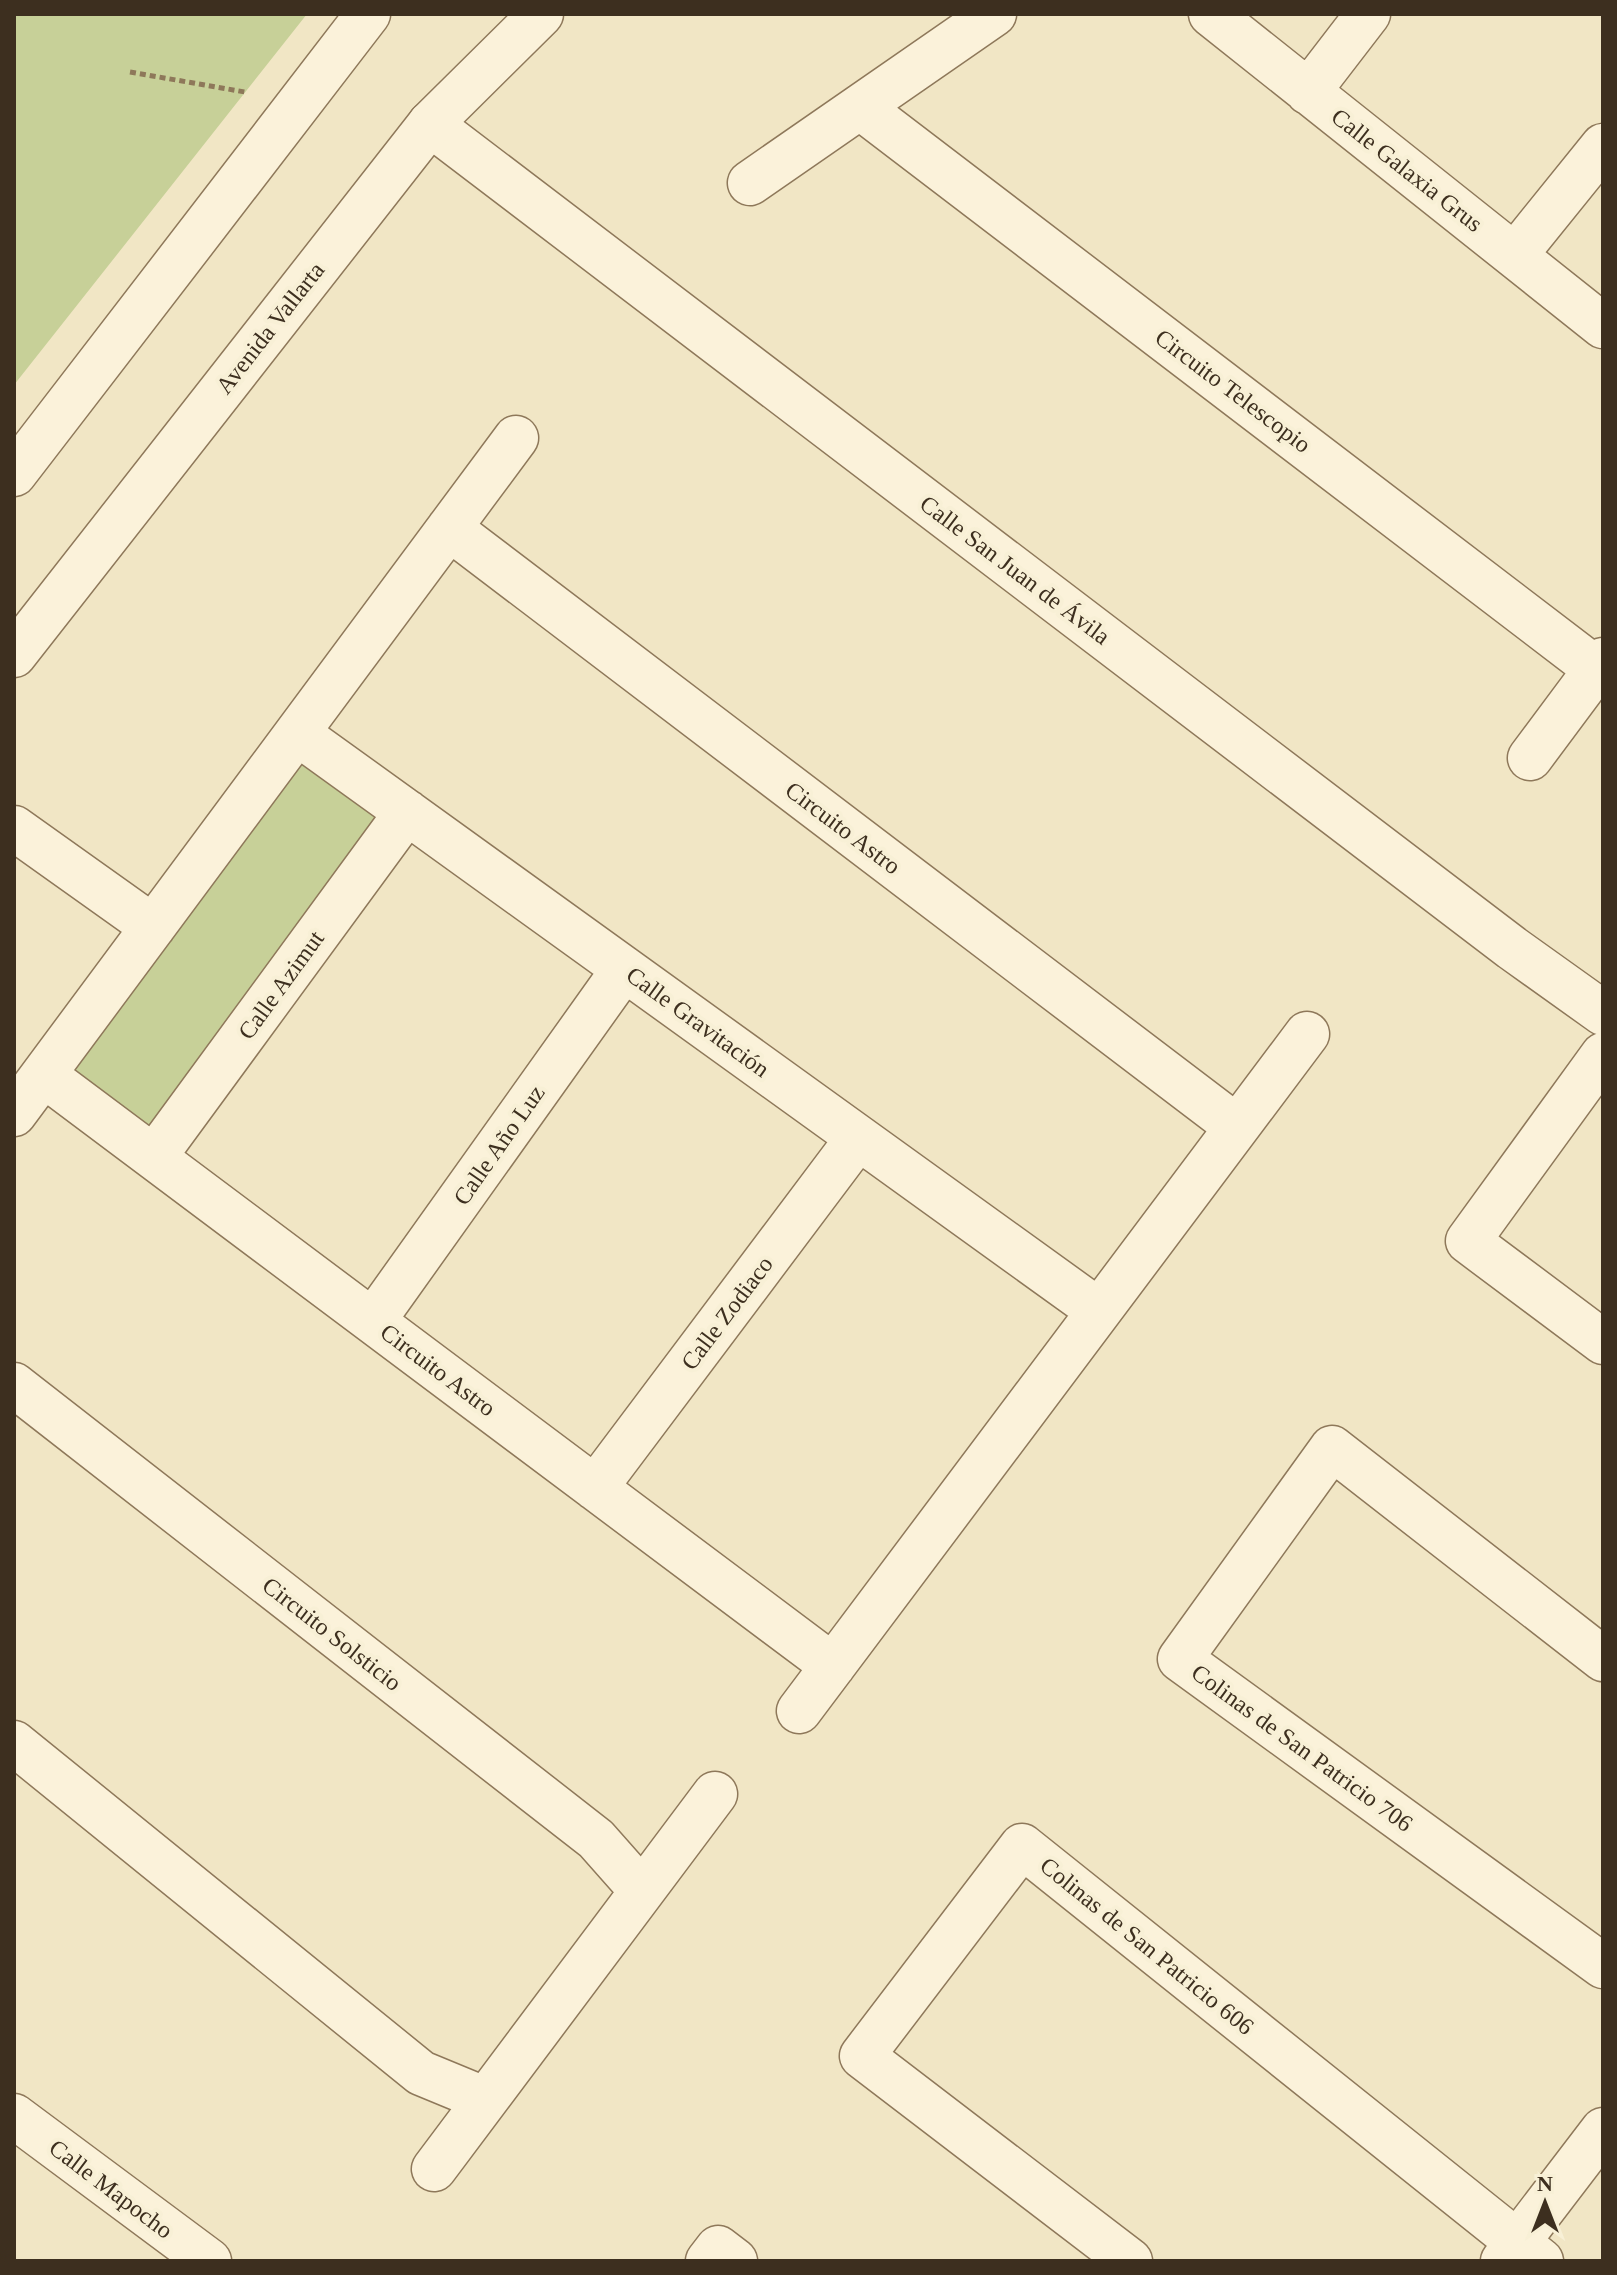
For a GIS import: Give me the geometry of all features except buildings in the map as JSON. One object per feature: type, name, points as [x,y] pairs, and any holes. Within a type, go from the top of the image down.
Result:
[{"type":"street","points":[[14,474],[368,14]]},
{"type":"street","name":"Avenida Vallarta","points":[[14,655],[430,124],[541,14]]},
{"type":"street","points":[[750,183],[994,14]]},
{"type":"street","name":"Calle Galaxia Grus","points":[[1211,14],[1603,326]]},
{"type":"street","points":[[1308,92],[1368,14]]},
{"type":"street","name":"Circuito Telescopio","points":[[860,107],[1600,664]]},
{"type":"street","name":"Calle San Juan de Ávila","points":[[430,124],[1499,938],[1603,1013]]},
{"type":"street","points":[[1515,255],[1603,146]]},
{"type":"street","points":[[14,1114],[516,438]]},
{"type":"street","name":"Circuito Astro","points":[[449,528],[1237,1127]]},
{"type":"street","points":[[1530,758],[1600,664]]},
{"type":"street","name":"Calle Gravitación","points":[[297,733],[1099,1311]]},
{"type":"street","name":"Calle Azimut","points":[[154,1157],[407,812]]},
{"type":"street","points":[[14,828],[153,927]]},
{"type":"street","name":"Calle Año Luz","points":[[373,1321],[624,969]]},
{"type":"street","points":[[799,1711],[1307,1034]]},
{"type":"street","points":[[1603,1055],[1468,1241],[1603,1342]]},
{"type":"street","name":"Circuito Astro","points":[[44,1075],[833,1666]]},
{"type":"street","name":"Calle Zodiaco","points":[[595,1488],[858,1138]]},
{"type":"street","name":"Circuito Solsticio","points":[[14,1385],[596,1839],[642,1891]]},
{"type":"street","name":"Colinas de San Patricio 706","points":[[1603,1659],[1332,1448],[1180,1659],[1603,1966]]},
{"type":"street","points":[[14,1743],[421,2073],[484,2099]]},
{"type":"street","points":[[434,2169],[715,1794]]},
{"type":"street","name":"Colinas de San Patricio 606","points":[[1130,2261],[862,2056],[1022,1846],[1520,2255]]},
{"type":"street","name":"Calle Mapocho","points":[[14,2116],[209,2261]]},
{"type":"street","points":[[1520,2255],[1603,2130]]},
{"type":"street","points":[[708,2261],[718,2248],[735,2261]]},
{"type":"path","points":[[130,72],[245,92]]},
{"type":"green space","points":[[14,14],[307,14],[14,385]]},
{"type":"green space","points":[[296,749],[398,816],[154,1157],[44,1075]]}]
